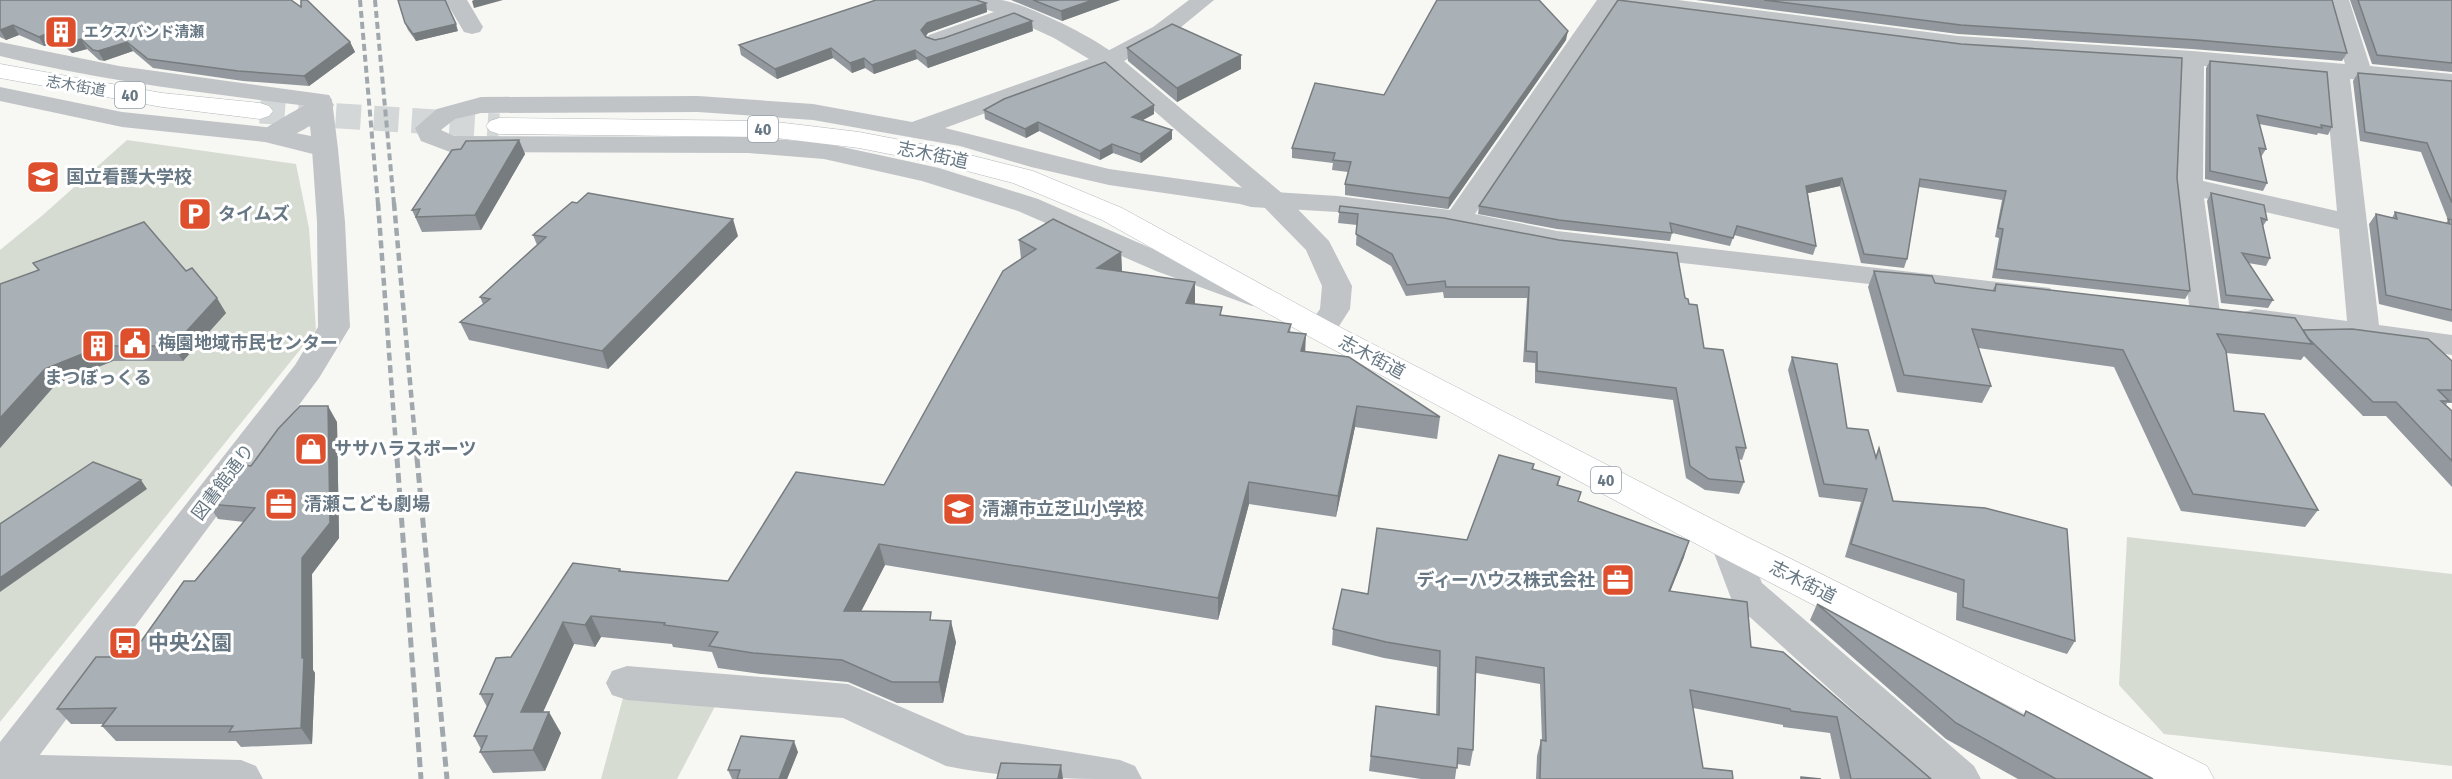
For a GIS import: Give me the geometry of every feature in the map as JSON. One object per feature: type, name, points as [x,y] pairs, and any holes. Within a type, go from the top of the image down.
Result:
[{"type":"main road","name":"志木街道","points":[[0,71],[162,100],[260,111]]},
{"type":"main road","name":"志木街道","points":[[499,126],[768,129],[859,140],[942,156],[1023,177],[1112,214],[1321,330],[1730,545],[2192,779]]},
{"type":"street","points":[[456,0],[472,27]]},
{"type":"street","points":[[979,0],[1017,12],[1071,37],[1108,60],[1273,200],[1319,247],[1337,286],[1335,309],[1321,330]]},
{"type":"street","points":[[917,129],[1108,60],[1161,32],[1203,0]]},
{"type":"street","points":[[1458,219],[1608,0]]},
{"type":"street","points":[[1626,0],[1958,43],[2192,58],[2452,81]]},
{"type":"street","points":[[1808,24],[1818,0]]},
{"type":"street","points":[[2338,0],[2349,73],[2351,223],[2364,332]]},
{"type":"street","points":[[937,40],[1017,12]]},
{"type":"street","points":[[0,49],[106,72],[320,100],[321,105],[294,124],[269,135]]},
{"type":"street","points":[[2192,58],[2189,186],[2194,312],[2452,345]]},
{"type":"street","points":[[0,94],[60,108],[160,125],[269,135],[303,141],[325,149]]},
{"type":"street","points":[[1273,200],[1109,177],[917,129],[813,112],[698,104],[481,105],[447,114],[428,128],[430,135],[450,144],[748,145],[824,151],[929,174],[1028,205],[1166,265],[1283,309]]},
{"type":"street","name":"図書館通り","points":[[1,774],[308,370],[334,327],[331,222],[321,105]]},
{"type":"street","points":[[1023,177],[1113,193],[1305,201],[1458,219],[1557,240],[2060,297]]},
{"type":"street","points":[[2189,186],[2351,223]]},
{"type":"street","points":[[1730,545],[1746,591],[1959,779]]},
{"type":"street","points":[[627,683],[848,701],[958,766],[1120,779]]},
{"type":"street","points":[[1,774],[241,779]]},
{"type":"shaded area","points":[[127,140],[296,164],[309,228],[316,330],[0,722],[0,250]]},
{"type":"shaded area","points":[[2127,537],[2452,574],[2452,766],[2164,734],[2119,685]]},
{"type":"shaded area","points":[[627,683],[723,691],[677,779],[601,779]]},
{"type":"building","points":[[0,0],[291,0],[301,7],[301,0],[307,0],[350,42],[304,76],[238,71],[148,59],[127,42],[98,51],[93,50],[81,39],[66,43],[53,31],[39,37],[13,25],[0,30]]},
{"type":"building","points":[[398,0],[445,0],[456,24],[413,34],[405,23]]},
{"type":"building","points":[[876,0],[976,0],[986,3],[927,23],[921,30],[926,37],[935,40],[1014,13],[1032,21],[926,58],[915,50],[872,65],[864,58],[850,63],[831,48],[775,69],[739,45]]},
{"type":"building","points":[[1033,0],[1093,0],[1061,11]]},
{"type":"building","points":[[1437,0],[1539,0],[1568,31],[1449,198],[1345,184],[1351,162],[1333,160],[1335,153],[1292,148],[1315,83],[1384,95]]},
{"type":"building","points":[[1618,0],[1961,44],[2182,58],[2177,178],[2190,291],[1996,269],[2003,229],[1998,228],[2006,191],[1920,179],[1907,259],[1864,254],[1842,178],[1806,186],[1816,246],[1737,226],[1733,238],[1670,223],[1672,233],[1559,220],[1479,206]]},
{"type":"building","points":[[1764,0],[2332,0],[2347,53],[2197,40],[1961,25]]},
{"type":"building","points":[[2358,0],[2452,0],[2452,63],[2377,55]]},
{"type":"building","points":[[1172,24],[1241,55],[1177,88],[1127,48]]},
{"type":"building","points":[[2210,61],[2327,72],[2332,127],[2321,125],[2322,128],[2257,115],[2266,149],[2259,148],[2267,183],[2210,171]]},
{"type":"building","points":[[1105,62],[1154,105],[1132,117],[1172,130],[1140,154],[1112,144],[1100,151],[1038,122],[1025,129],[984,110],[1004,99]]},
{"type":"building","points":[[2358,73],[2452,81],[2452,203],[2427,143],[2365,132]]},
{"type":"building","points":[[519,140],[475,215],[416,217],[420,209],[412,210],[452,150],[461,149],[466,141]]},
{"type":"building","points":[[588,193],[733,219],[602,351],[460,322],[490,299],[480,297],[546,237],[533,235],[572,202],[577,203]]},
{"type":"building","points":[[2211,193],[2264,205],[2267,220],[2261,218],[2270,258],[2242,253],[2273,300],[2226,295]]},
{"type":"building","points":[[1340,206],[1444,218],[1559,240],[1677,253],[1685,298],[1688,299],[1689,304],[1697,305],[1704,348],[1723,350],[1746,448],[1736,447],[1744,482],[1709,479],[1690,466],[1676,388],[1537,371],[1537,352],[1526,351],[1529,287],[1446,287],[1445,281],[1407,285],[1392,254],[1356,234],[1358,214],[1339,212]]},
{"type":"building","points":[[2395,212],[2450,224],[2448,219],[2452,220],[2452,310],[2386,295],[2376,214],[2397,219]]},
{"type":"building","points":[[1053,219],[1121,252],[1097,268],[1195,282],[1186,303],[1222,307],[1220,315],[1291,324],[1288,332],[1306,334],[1301,351],[1349,357],[1440,417],[1357,406],[1338,496],[1249,482],[1218,598],[879,544],[844,611],[931,612],[930,620],[951,621],[939,682],[892,682],[842,660],[753,653],[709,646],[718,632],[664,625],[665,623],[591,616],[585,625],[563,622],[521,712],[549,712],[533,750],[480,752],[487,736],[474,736],[493,694],[480,694],[496,658],[511,657],[573,563],[620,569],[619,571],[728,581],[796,472],[884,485],[1003,271],[1036,249],[1019,240]]},
{"type":"building","name":"まつぼっくる","points":[[144,222],[186,271],[192,268],[217,298],[173,346],[102,346],[45,369],[0,418],[0,284],[39,270],[33,263]]},
{"type":"building","points":[[1874,271],[1932,276],[1935,283],[1995,291],[1996,284],[2295,318],[2312,344],[2217,334],[2226,351],[2234,411],[2264,414],[2318,510],[2193,494],[2123,350],[1972,329],[1991,386],[1904,375]]},
{"type":"building","points":[[2352,329],[2428,339],[2452,361],[2452,390],[2438,390],[2449,401],[2441,401],[2452,411],[2452,461],[2396,402],[2373,402],[2308,338],[2303,330]]},
{"type":"building","points":[[1792,357],[1837,364],[1847,428],[1868,430],[1876,458],[1879,448],[1893,501],[1985,508],[2067,529],[2075,641],[1963,607],[1964,580],[1851,544],[1867,489],[1824,484]]},
{"type":"building","points":[[300,406],[328,406],[330,523],[302,558],[302,658],[304,658],[301,728],[229,732],[233,726],[102,726],[116,708],[57,709],[96,657],[130,657],[184,581],[195,581],[255,508],[208,504],[244,465],[251,466],[278,429]]},
{"type":"building","points":[[1499,455],[1534,464],[1532,469],[1560,477],[1557,485],[1581,492],[1578,501],[1689,541],[1669,591],[1747,602],[1751,647],[1783,652],[1931,779],[1851,779],[1837,717],[1791,711],[1690,690],[1703,768],[1732,771],[1733,779],[1540,779],[1541,740],[1546,741],[1544,668],[1476,657],[1473,750],[1458,748],[1457,768],[1371,756],[1376,706],[1439,715],[1440,651],[1386,642],[1333,629],[1342,589],[1368,594],[1377,528],[1467,540]]},
{"type":"building","points":[[93,462],[141,480],[0,578],[0,524]]},
{"type":"building","points":[[1817,604],[2024,716],[2026,711],[2153,779],[2056,779],[1956,723]]},
{"type":"building","points":[[741,736],[794,741],[779,779],[737,779],[740,770],[728,770]]},
{"type":"building","points":[[1001,763],[1061,765],[1058,779],[997,779]]},
{"type":"tunnel","points":[[260,111],[499,126]]},
{"type":"railway","points":[[360,0],[378,204]]},
{"type":"railway","points":[[375,0],[394,204]]},
{"type":"railway","points":[[378,203],[397,460]]},
{"type":"railway","points":[[394,203],[417,460]]},
{"type":"railway","points":[[397,458],[421,779]]},
{"type":"railway","points":[[417,458],[447,779]]},
{"type":"place","name":"エクスバンド清瀬","points":[[61,32]]},
{"type":"place","name":"国立看護大学校","points":[[43,177]]},
{"type":"place","name":"タイムズ","points":[[195,214]]},
{"type":"place","name":"梅園地域市民センター","points":[[135,343]]},
{"type":"place","name":"まつぼっくる","points":[[98,346]]},
{"type":"place","name":"ササハラスポーツ","points":[[311,449]]},
{"type":"place","name":"清瀬こども劇場","points":[[281,504]]},
{"type":"place","name":"清瀬市立芝山小学校","points":[[959,509]]},
{"type":"place","name":"ディーハウス株式会社","points":[[1618,580]]},
{"type":"place","name":"中央公園","points":[[125,643]]}]
